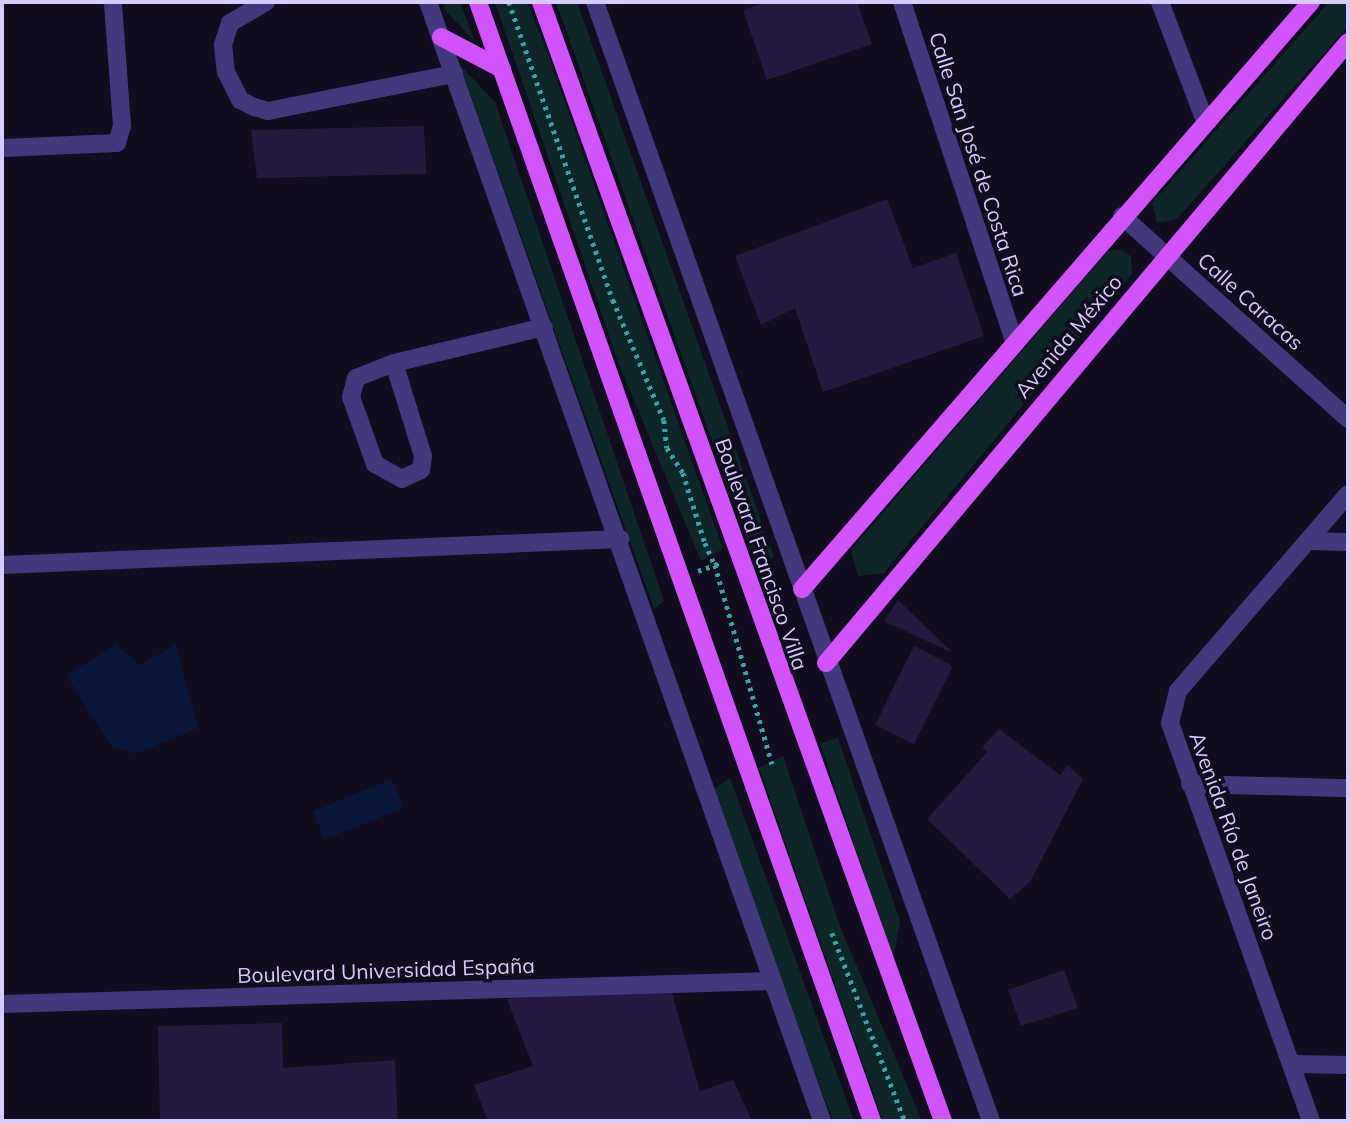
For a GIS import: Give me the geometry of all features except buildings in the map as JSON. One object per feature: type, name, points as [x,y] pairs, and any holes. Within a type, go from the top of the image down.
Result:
[{"type":"main road","points":[[478,2],[872,1121]]},
{"type":"main road","name":"Boulevard Francisco Villa","points":[[541,2],[943,1121]]},
{"type":"main road","name":"Avenida México","points":[[802,589],[1014,340],[1311,2]]},
{"type":"main road","points":[[441,37],[502,69]]},
{"type":"main road","name":"Avenida México","points":[[826,663],[1166,254],[1348,42]]},
{"type":"street","points":[[2,148],[117,143],[122,126],[113,2]]},
{"type":"street","points":[[266,2],[230,23],[223,45],[226,72],[240,100],[254,107],[268,111],[454,74]]},
{"type":"street","points":[[428,2],[620,539],[771,981],[822,1121]]},
{"type":"street","name":"Boulevard Francisco Villa","points":[[596,2],[826,663],[990,1121]]},
{"type":"street","name":"Calle San José de Costa Rica","points":[[902,2],[1014,340]]},
{"type":"street","points":[[1160,2],[1205,121]]},
{"type":"street","name":"Calle Caracas","points":[[1122,216],[1348,419]]},
{"type":"street","points":[[394,363],[423,456],[421,470],[402,479],[375,464],[351,397],[362,373],[394,363],[544,327]]},
{"type":"street","name":"Avenida Río de Janeiro","points":[[1311,1121],[1170,723],[1178,691],[1348,494]]},
{"type":"street","points":[[2,565],[620,539]]},
{"type":"street","points":[[1308,541],[1348,542]]},
{"type":"street","points":[[1190,784],[1348,788]]},
{"type":"street","name":"Boulevard Universidad España","points":[[2,1004],[771,981]]},
{"type":"street","points":[[1291,1064],[1348,1065]]},
{"type":"path","points":[[509,2],[613,300],[664,420],[667,448],[715,565],[776,778]]},
{"type":"path","points":[[715,565],[739,553]]},
{"type":"path","points":[[827,920],[905,1121]]},
{"type":"green space","points":[[442,2],[460,2],[475,42],[445,10]]},
{"type":"green space","points":[[495,2],[527,2],[544,43],[723,549],[701,561],[618,362]]},
{"type":"green space","points":[[556,2],[577,2],[774,557],[757,568]]},
{"type":"green space","points":[[1329,2],[1348,2],[1348,26],[1177,219],[1157,223],[1152,203]]},
{"type":"green space","points":[[460,65],[495,102],[664,601],[654,609]]},
{"type":"green space","points":[[1118,249],[1131,256],[1132,274],[884,573],[858,576],[851,550],[1107,252]]},
{"type":"green space","points":[[838,738],[900,921],[893,960],[820,743]]},
{"type":"green space","points":[[783,756],[840,926],[922,1121],[883,1121],[759,768]]},
{"type":"green space","points":[[730,778],[854,1121],[833,1121],[710,792]]},
{"type":"water","points":[[176,644],[198,728],[136,754],[112,746],[66,675],[116,645],[140,665]]},
{"type":"water","points":[[392,779],[404,808],[324,840],[313,811]]}]
